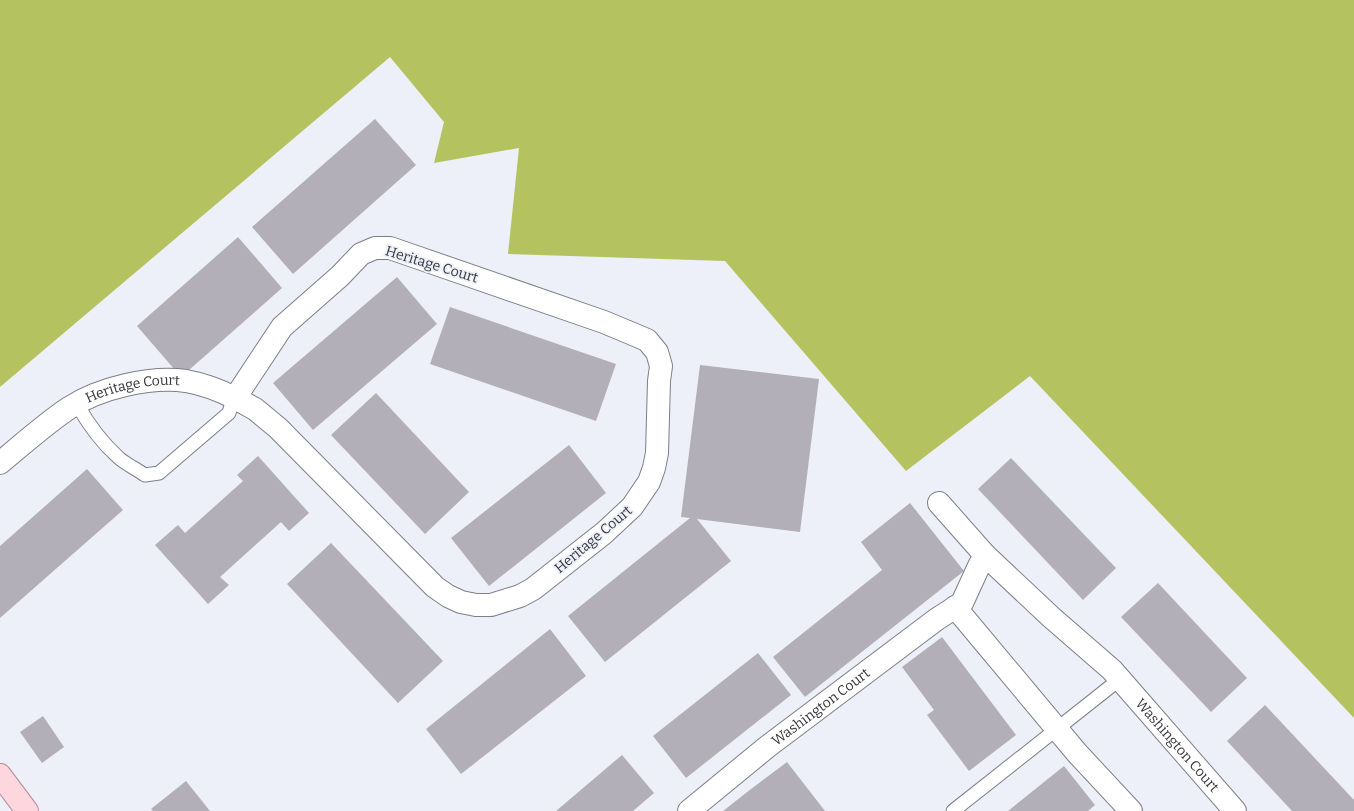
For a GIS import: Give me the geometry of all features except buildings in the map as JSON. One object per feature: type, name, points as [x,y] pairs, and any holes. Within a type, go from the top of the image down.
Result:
[{"type":"main road","points":[[0,775],[27,811]]},
{"type":"street","name":"Heritage Court","points":[[0,462],[64,412],[97,394],[125,385],[155,381],[185,381],[214,388],[255,409],[278,428],[435,587],[448,596],[461,602],[476,605],[491,605],[520,596],[533,589],[604,533],[632,507],[642,495],[654,468],[657,453],[659,381],[661,366],[657,352],[647,340],[604,322],[390,248],[375,248],[361,254],[340,276],[282,327],[235,398]]},
{"type":"street","name":"Washington Court","points":[[939,503],[985,555],[1051,617],[1112,670],[1235,811]]},
{"type":"street","name":"Washington Court","points":[[689,811],[767,746],[937,619],[962,603],[978,566],[985,555]]},
{"type":"street","points":[[955,607],[1077,753],[1131,811]]},
{"type":"lane","name":"Heritage Court","points":[[77,404],[89,426],[98,438],[120,458],[145,475],[159,473],[229,413],[232,402],[235,398]]},
{"type":"lane","points":[[954,811],[1058,730],[1120,679]]},
{"type":"green space","points":[[0,0],[1354,0],[1354,718],[1030,376],[906,471],[725,261],[508,254],[519,148],[434,163],[444,122],[390,57],[0,387]]}]
